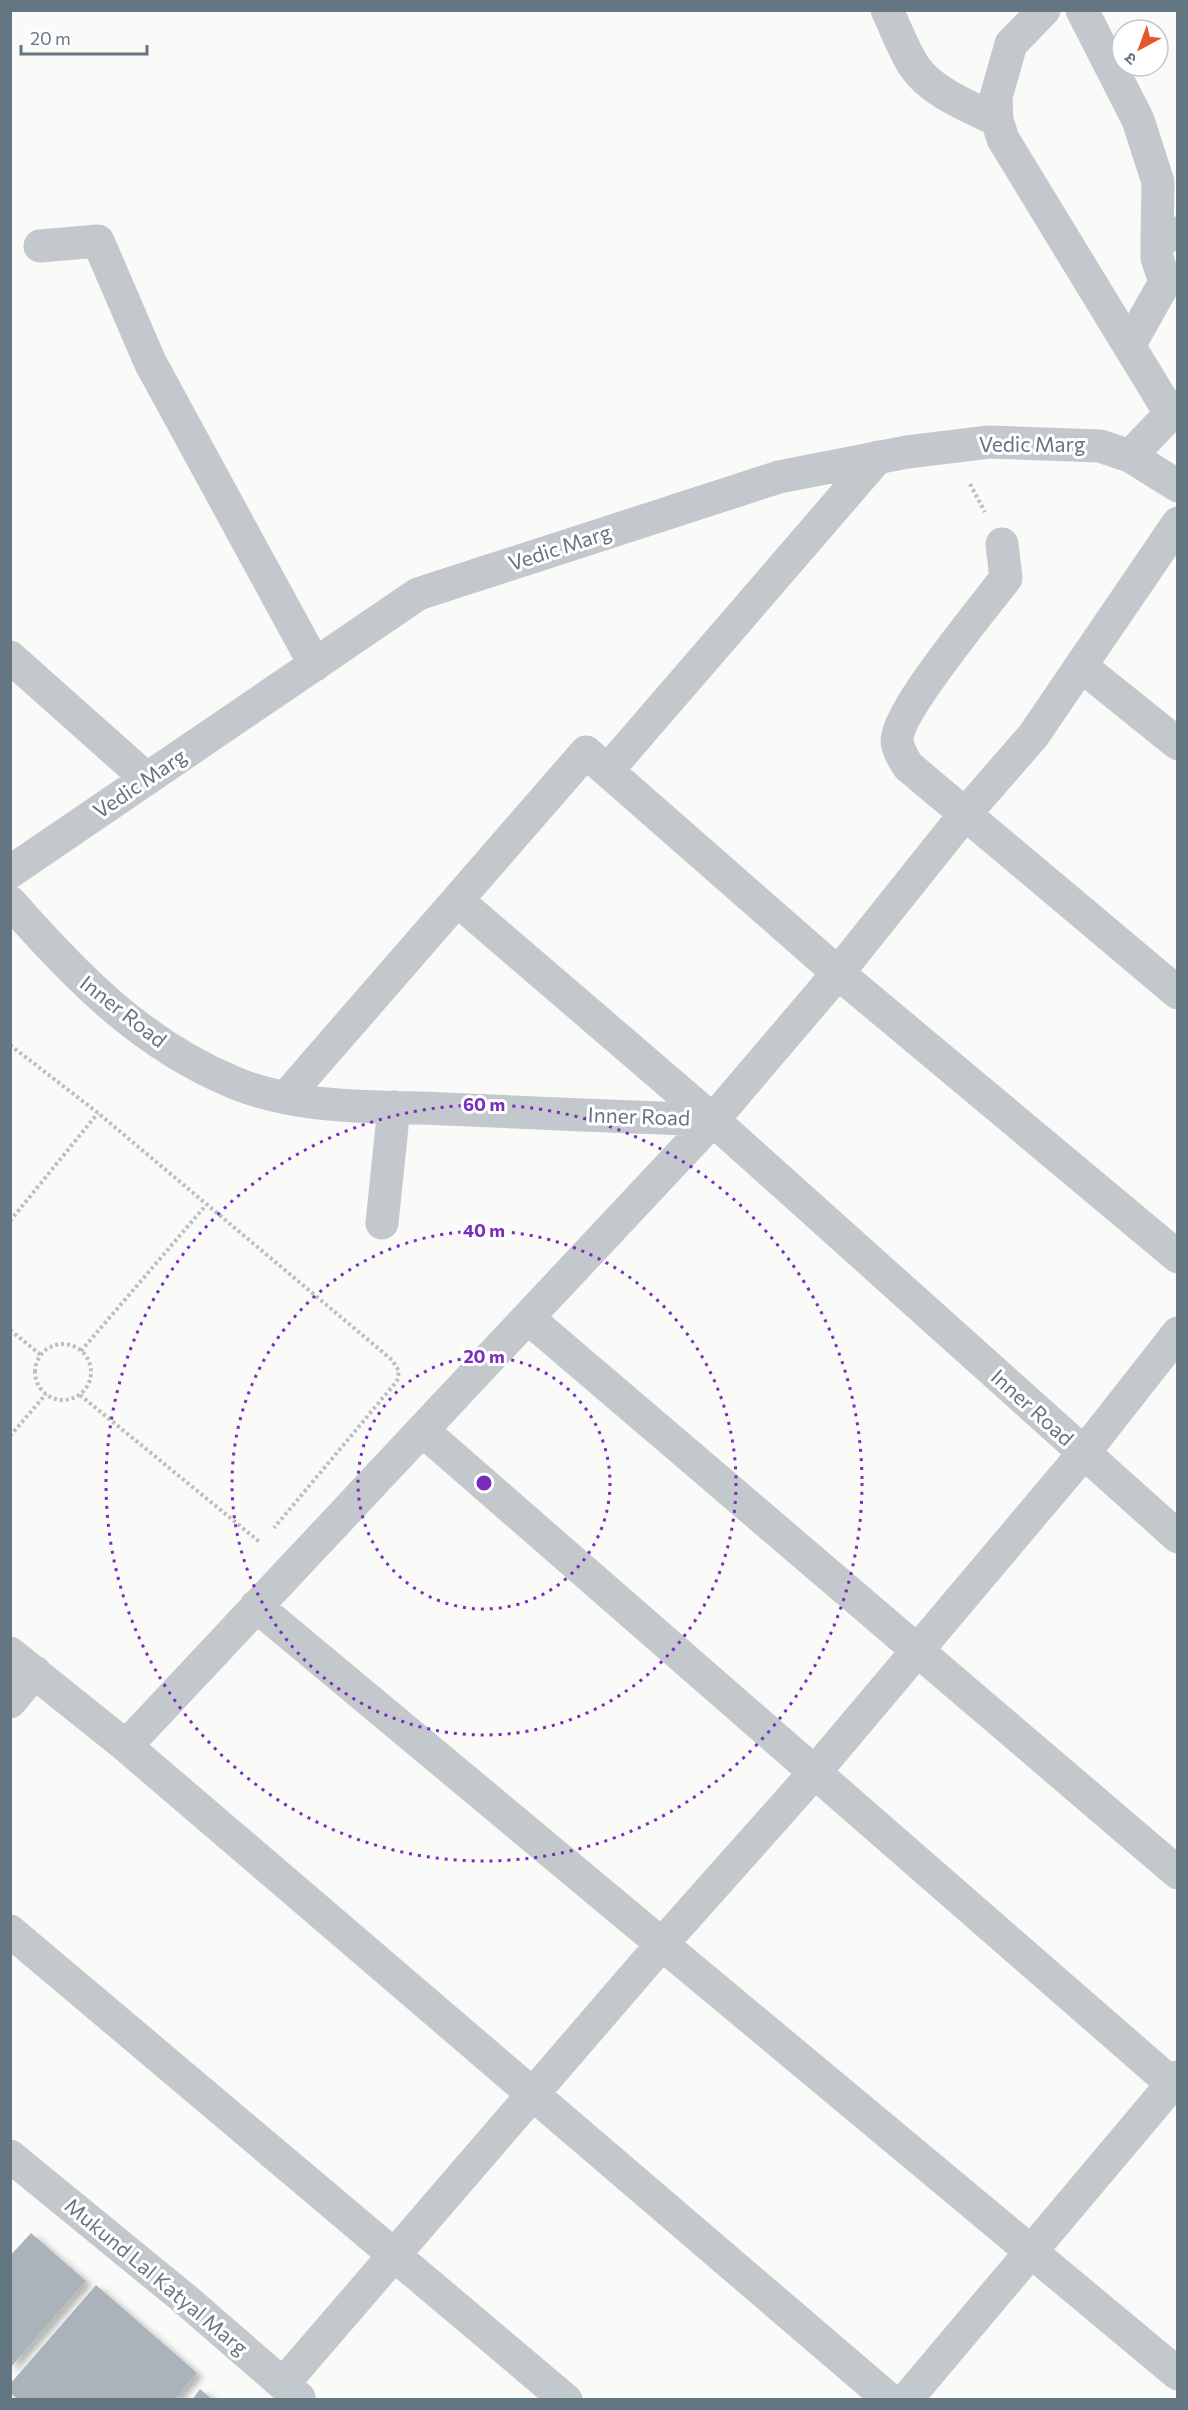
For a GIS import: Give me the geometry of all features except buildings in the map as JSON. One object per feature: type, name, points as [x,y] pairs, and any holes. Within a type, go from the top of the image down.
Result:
[{"type":"street","points":[[887,10],[915,67],[928,81],[957,100],[997,120]]},
{"type":"street","points":[[1044,10],[1011,44],[996,97],[997,120],[1003,139],[1129,346],[1174,410],[1130,456]]},
{"type":"street","points":[[1082,10],[1138,120],[1158,182],[1167,237],[1157,258],[1165,282],[1129,346]]},
{"type":"street","points":[[40,246],[98,241],[150,362],[315,665]]},
{"type":"street","name":"Vedic Marg","points":[[10,872],[418,594],[779,477],[878,457],[989,442],[1100,446],[1130,456],[1178,486]]},
{"type":"street","points":[[608,770],[878,457]]},
{"type":"street","points":[[126,1746],[713,1120],[838,973],[965,814],[1033,736],[1178,523]]},
{"type":"street","points":[[1002,544],[1006,578],[907,711],[897,740],[900,752],[908,766],[1178,993]]},
{"type":"street","points":[[10,657],[147,779]]},
{"type":"street","points":[[1081,666],[1178,744]]},
{"type":"street","points":[[286,1097],[586,752],[838,973],[1178,1257]]},
{"type":"street","points":[[458,901],[713,1120]]},
{"type":"street","name":"Inner Road","points":[[10,902],[67,966],[129,1022],[178,1054],[236,1083],[308,1104],[713,1120],[1178,1537]]},
{"type":"street","points":[[382,1223],[394,1107]]},
{"type":"street","points":[[528,1318],[1178,1873]]},
{"type":"street","points":[[292,2392],[394,2256],[662,1944],[815,1772],[1083,1454],[1178,1333]]},
{"type":"street","points":[[422,1430],[1176,2084],[1030,2251],[906,2400]]},
{"type":"street","points":[[256,1606],[1178,2374]]},
{"type":"street","points":[[10,1701],[22,1662],[126,1746],[890,2400]]},
{"type":"street","points":[[10,1931],[566,2400]]},
{"type":"street","name":"Mukund Lal Katyal Marg","points":[[10,2156],[186,2300],[292,2392]]},
{"type":"path","points":[[950,447],[1002,544]]},
{"type":"path","points":[[10,1045],[98,1113],[392,1360],[399,1371],[398,1381],[260,1544],[80,1395]]},
{"type":"path","points":[[10,1221],[98,1113]]},
{"type":"path","points":[[81,1351],[206,1205]]},
{"type":"path","points":[[10,1330],[41,1354]]},
{"type":"path","points":[[57,1344],[76,1347],[89,1361],[91,1371],[86,1389],[80,1395],[63,1400],[46,1394],[36,1380],[41,1354],[57,1344]]},
{"type":"path","points":[[10,1436],[46,1394]]}]
